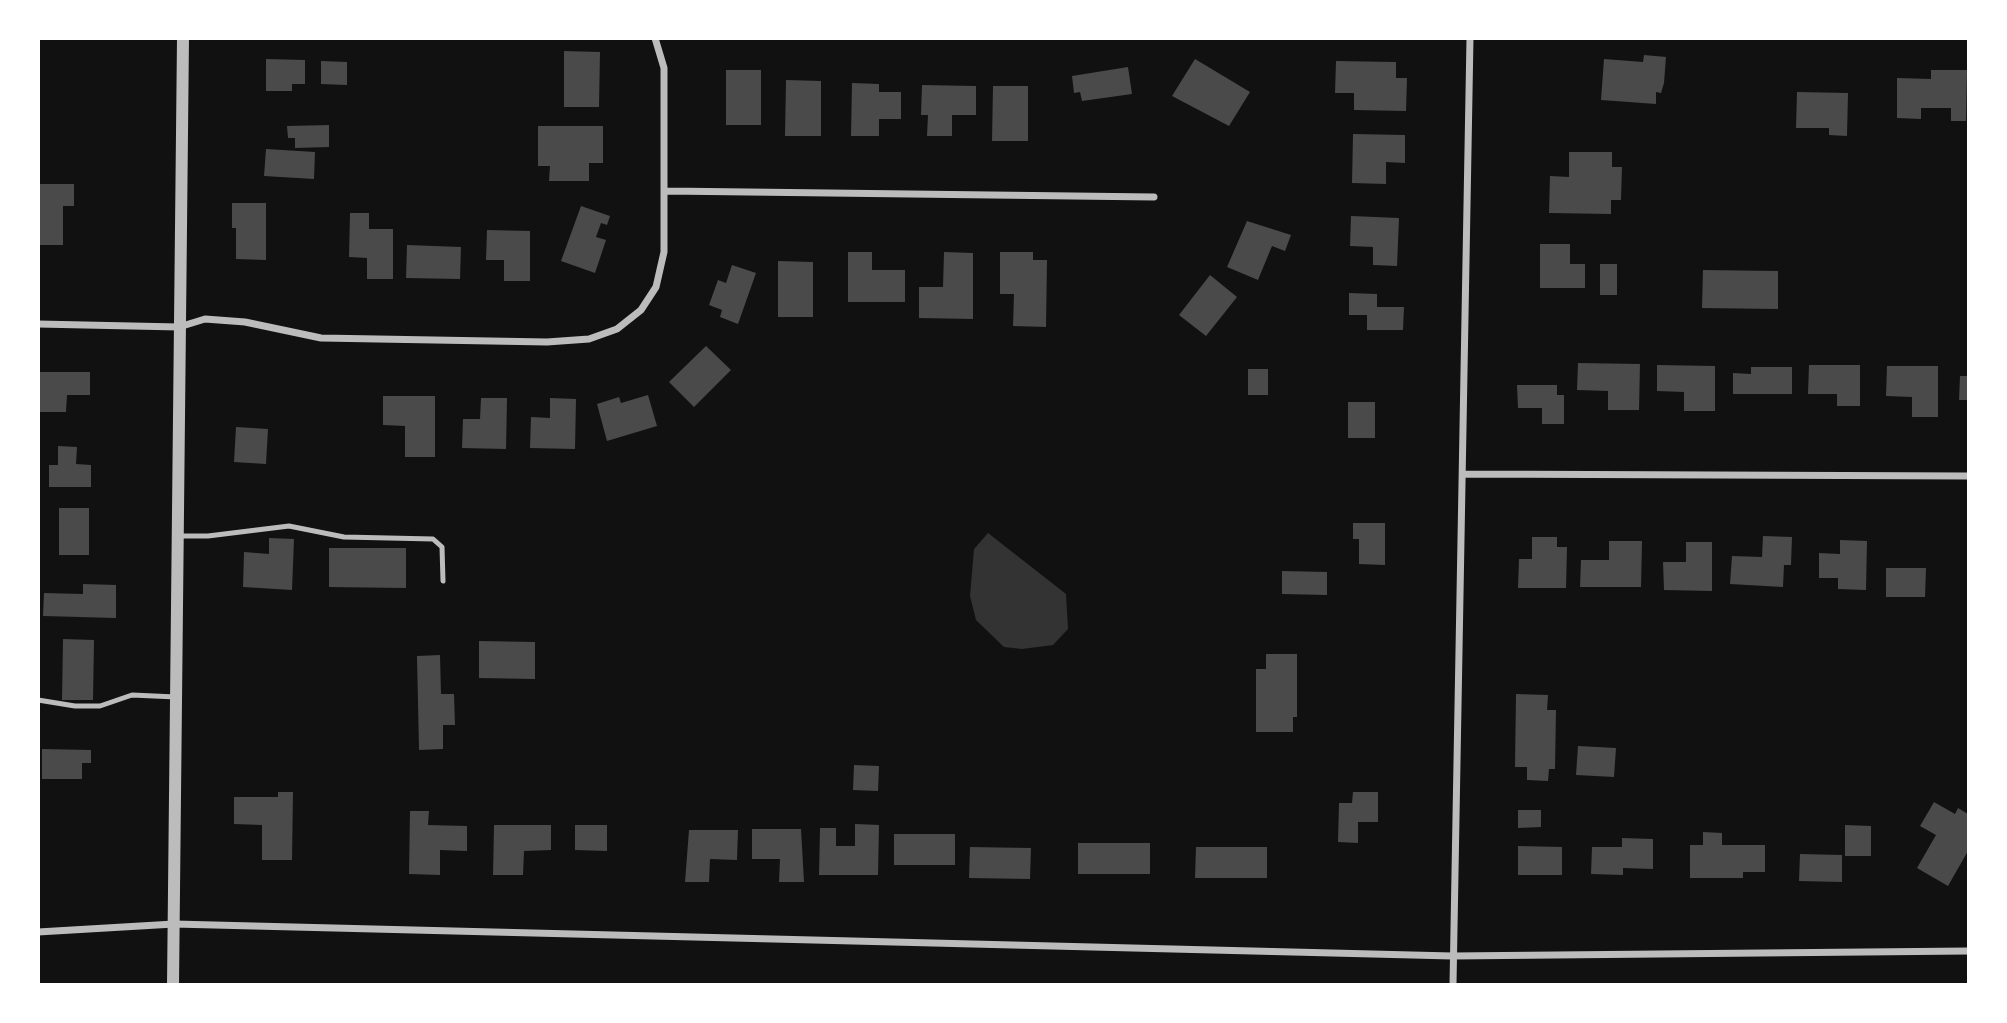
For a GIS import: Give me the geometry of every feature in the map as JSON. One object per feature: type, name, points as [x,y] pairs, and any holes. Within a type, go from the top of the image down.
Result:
[{"type":"street","points":[[173,985],[183,38]]},
{"type":"street","points":[[38,324],[180,327],[205,319],[245,322],[321,338],[548,342],[589,340],[617,330],[641,310],[656,287],[664,252],[667,191],[664,68],[655,38]]},
{"type":"street","points":[[1453,985],[1470,38]]},
{"type":"street","points":[[667,191],[1154,197]]},
{"type":"street","points":[[1464,474],[1969,476]]},
{"type":"street","points":[[38,932],[174,924],[1452,956],[1969,951]]},
{"type":"lane","points":[[178,536],[208,536],[289,526],[344,537],[433,539],[442,547],[443,581]]},
{"type":"lane","points":[[38,701],[75,706],[100,705],[132,695],[176,696]]},
{"type":"shaded area","points":[[988,533],[1066,594],[1068,629],[1053,645],[1022,649],[1004,647],[976,620],[970,596],[974,549]]},
{"type":"building","points":[[564,51],[600,52],[599,107],[564,107]]},
{"type":"building","points":[[1644,55],[1666,57],[1664,83],[1661,93],[1656,92],[1656,104],[1601,100],[1604,59],[1643,62]]},
{"type":"building","points":[[266,59],[305,60],[305,84],[292,84],[292,91],[266,91]]},
{"type":"building","points":[[1195,59],[1250,92],[1229,126],[1172,96]]},
{"type":"building","points":[[321,61],[347,62],[347,85],[321,84]]},
{"type":"building","points":[[1336,61],[1396,62],[1396,78],[1407,78],[1406,111],[1354,110],[1354,93],[1335,93]]},
{"type":"building","points":[[1128,67],[1132,94],[1082,101],[1080,92],[1074,93],[1072,76]]},
{"type":"building","points":[[726,70],[761,70],[761,125],[726,125]]},
{"type":"building","points":[[1931,70],[1967,70],[1966,121],[1951,121],[1951,108],[1921,108],[1921,119],[1897,118],[1897,78],[1931,79]]},
{"type":"building","points":[[786,80],[821,81],[821,136],[785,136]]},
{"type":"building","points":[[852,83],[879,84],[879,92],[901,92],[901,119],[879,119],[879,136],[851,136]]},
{"type":"building","points":[[922,85],[976,86],[976,115],[952,115],[952,136],[927,136],[928,115],[921,115]]},
{"type":"building","points":[[993,86],[1028,86],[1028,141],[992,141]]},
{"type":"building","points":[[1797,92],[1848,93],[1847,136],[1829,135],[1829,128],[1796,128]]},
{"type":"building","points":[[329,125],[329,147],[295,148],[295,138],[288,138],[287,126]]},
{"type":"building","points":[[538,126],[603,126],[603,163],[589,163],[589,181],[549,181],[550,166],[538,166]]},
{"type":"building","points":[[1353,134],[1405,135],[1405,163],[1386,162],[1386,184],[1352,183]]},
{"type":"building","points":[[266,149],[315,152],[314,179],[264,176]]},
{"type":"building","points":[[1569,152],[1612,152],[1612,167],[1622,167],[1621,200],[1611,200],[1611,214],[1549,213],[1550,176],[1569,177]]},
{"type":"building","points":[[38,184],[74,184],[74,206],[63,206],[63,245],[38,245]]},
{"type":"building","points":[[232,203],[266,203],[266,260],[236,259],[236,228],[232,228]]},
{"type":"building","points":[[581,206],[610,216],[607,225],[601,223],[596,237],[606,240],[595,273],[561,261]]},
{"type":"building","points":[[350,213],[369,213],[369,229],[393,229],[393,279],[367,279],[367,258],[349,257]]},
{"type":"building","points":[[1351,216],[1399,218],[1397,266],[1373,265],[1373,247],[1350,246]]},
{"type":"building","points":[[1247,221],[1291,235],[1285,251],[1272,246],[1258,280],[1227,267]]},
{"type":"building","points":[[487,230],[530,231],[530,281],[504,281],[504,260],[486,260]]},
{"type":"building","points":[[1540,244],[1570,244],[1570,264],[1585,264],[1585,288],[1540,288]]},
{"type":"building","points":[[407,245],[461,247],[460,279],[406,278]]},
{"type":"building","points":[[848,252],[872,252],[872,270],[905,270],[905,302],[848,302]]},
{"type":"building","points":[[944,252],[973,253],[973,319],[919,318],[919,287],[943,287]]},
{"type":"building","points":[[1000,252],[1033,252],[1033,260],[1047,260],[1046,327],[1013,326],[1014,294],[1000,294]]},
{"type":"building","points":[[778,261],[813,262],[813,317],[778,317]]},
{"type":"building","points":[[1600,264],[1617,264],[1617,295],[1600,295]]},
{"type":"building","points":[[732,265],[756,273],[738,324],[720,317],[722,310],[709,305],[718,280],[726,283]]},
{"type":"building","points":[[1703,270],[1778,271],[1778,309],[1702,308]]},
{"type":"building","points":[[1210,275],[1237,297],[1206,336],[1179,315]]},
{"type":"building","points":[[1349,293],[1377,294],[1377,307],[1404,307],[1403,330],[1367,330],[1367,315],[1349,315]]},
{"type":"building","points":[[706,346],[731,370],[694,407],[669,382]]},
{"type":"building","points":[[1578,363],[1640,364],[1639,410],[1608,410],[1608,391],[1577,390]]},
{"type":"building","points":[[1657,365],[1715,366],[1715,411],[1684,411],[1684,392],[1657,391]]},
{"type":"building","points":[[1809,365],[1860,365],[1860,406],[1837,406],[1837,394],[1808,394]]},
{"type":"building","points":[[1887,366],[1938,366],[1938,417],[1912,417],[1912,397],[1886,396]]},
{"type":"building","points":[[1751,367],[1792,367],[1792,394],[1733,394],[1733,373],[1751,374]]},
{"type":"building","points":[[1248,369],[1268,369],[1268,395],[1248,395]]},
{"type":"building","points":[[38,372],[90,372],[90,395],[67,395],[66,412],[38,412]]},
{"type":"building","points":[[1960,376],[1968,376],[1968,400],[1959,400]]},
{"type":"building","points":[[1517,385],[1557,385],[1557,395],[1564,395],[1564,424],[1542,424],[1542,408],[1518,408]]},
{"type":"building","points":[[648,395],[657,426],[607,441],[597,404],[619,397],[621,403]]},
{"type":"building","points":[[383,396],[435,396],[435,457],[405,457],[405,426],[383,425]]},
{"type":"building","points":[[481,398],[507,398],[506,449],[462,448],[463,419],[480,419]]},
{"type":"building","points":[[550,398],[576,399],[575,449],[530,448],[531,417],[550,418]]},
{"type":"building","points":[[1348,402],[1375,402],[1375,438],[1348,438]]},
{"type":"building","points":[[236,427],[268,429],[266,464],[234,462]]},
{"type":"building","points":[[58,446],[77,447],[76,464],[91,465],[91,487],[49,487],[49,465],[58,465]]},
{"type":"building","points":[[59,508],[89,508],[89,555],[59,555]]},
{"type":"building","points":[[1353,523],[1385,523],[1385,565],[1359,564],[1359,539],[1353,539]]},
{"type":"building","points":[[1763,536],[1792,537],[1791,565],[1784,565],[1783,587],[1730,584],[1732,556],[1762,557]]},
{"type":"building","points":[[1532,537],[1557,537],[1557,547],[1567,547],[1566,588],[1518,588],[1519,559],[1532,559]]},
{"type":"building","points":[[269,538],[294,539],[292,590],[243,587],[244,552],[269,554]]},
{"type":"building","points":[[1840,540],[1867,541],[1866,590],[1838,589],[1838,578],[1819,578],[1819,553],[1840,554]]},
{"type":"building","points":[[1609,541],[1642,541],[1641,587],[1580,587],[1581,560],[1609,560]]},
{"type":"building","points":[[1686,542],[1712,542],[1712,591],[1664,590],[1663,562],[1686,562]]},
{"type":"building","points":[[329,548],[406,548],[406,588],[329,587]]},
{"type":"building","points":[[1886,568],[1926,568],[1925,597],[1886,597]]},
{"type":"building","points":[[1282,571],[1327,572],[1327,595],[1282,594]]},
{"type":"building","points":[[83,584],[116,585],[116,618],[43,616],[44,593],[83,594]]},
{"type":"building","points":[[63,639],[94,640],[93,700],[62,700]]},
{"type":"building","points":[[479,641],[535,642],[535,679],[479,678]]},
{"type":"building","points":[[1266,654],[1297,654],[1297,717],[1293,717],[1293,732],[1256,732],[1256,669],[1266,669]]},
{"type":"building","points":[[440,655],[441,694],[454,694],[455,725],[443,725],[443,749],[419,750],[417,656]]},
{"type":"building","points":[[1516,694],[1548,695],[1547,710],[1556,710],[1555,769],[1549,769],[1548,781],[1527,780],[1527,767],[1515,767]]},
{"type":"building","points":[[1578,746],[1616,748],[1614,777],[1576,775]]},
{"type":"building","points":[[42,749],[91,750],[91,763],[82,763],[82,779],[42,779]]},
{"type":"building","points":[[854,765],[879,766],[878,791],[853,790]]},
{"type":"building","points":[[278,792],[293,792],[292,860],[262,860],[262,825],[234,824],[234,797],[278,797]]},
{"type":"building","points":[[1353,792],[1378,792],[1378,822],[1358,822],[1358,843],[1338,842],[1339,803],[1352,803]]},
{"type":"building","points":[[1934,802],[1955,814],[1958,808],[1968,814],[1968,851],[1948,886],[1917,868],[1936,835],[1920,826]]},
{"type":"building","points":[[1518,810],[1541,810],[1541,827],[1518,828]]},
{"type":"building","points":[[410,811],[429,811],[428,825],[467,826],[467,851],[440,850],[440,875],[409,874]]},
{"type":"building","points":[[855,824],[879,825],[878,875],[819,875],[820,828],[836,828],[836,846],[855,846]]},
{"type":"building","points":[[494,825],[551,825],[551,850],[524,851],[523,875],[493,875]]},
{"type":"building","points":[[575,825],[607,825],[607,851],[575,850]]},
{"type":"building","points":[[1845,825],[1871,826],[1871,856],[1845,856]]},
{"type":"building","points":[[752,829],[801,829],[804,882],[779,882],[780,859],[752,859]]},
{"type":"building","points":[[689,830],[738,830],[737,860],[710,859],[709,882],[685,882]]},
{"type":"building","points":[[1703,832],[1722,833],[1722,845],[1765,845],[1765,872],[1743,872],[1743,878],[1690,878],[1690,845],[1703,845]]},
{"type":"building","points":[[894,834],[955,834],[955,865],[894,865]]},
{"type":"building","points":[[1622,838],[1653,839],[1653,869],[1623,868],[1623,875],[1591,874],[1592,847],[1622,847]]},
{"type":"building","points":[[1078,843],[1150,843],[1150,874],[1078,874]]},
{"type":"building","points":[[1518,846],[1562,847],[1562,875],[1518,875]]},
{"type":"building","points":[[970,847],[1031,848],[1030,879],[969,878]]},
{"type":"building","points":[[1196,847],[1267,847],[1267,878],[1195,878]]},
{"type":"building","points":[[1800,854],[1842,855],[1842,882],[1799,881]]}]
